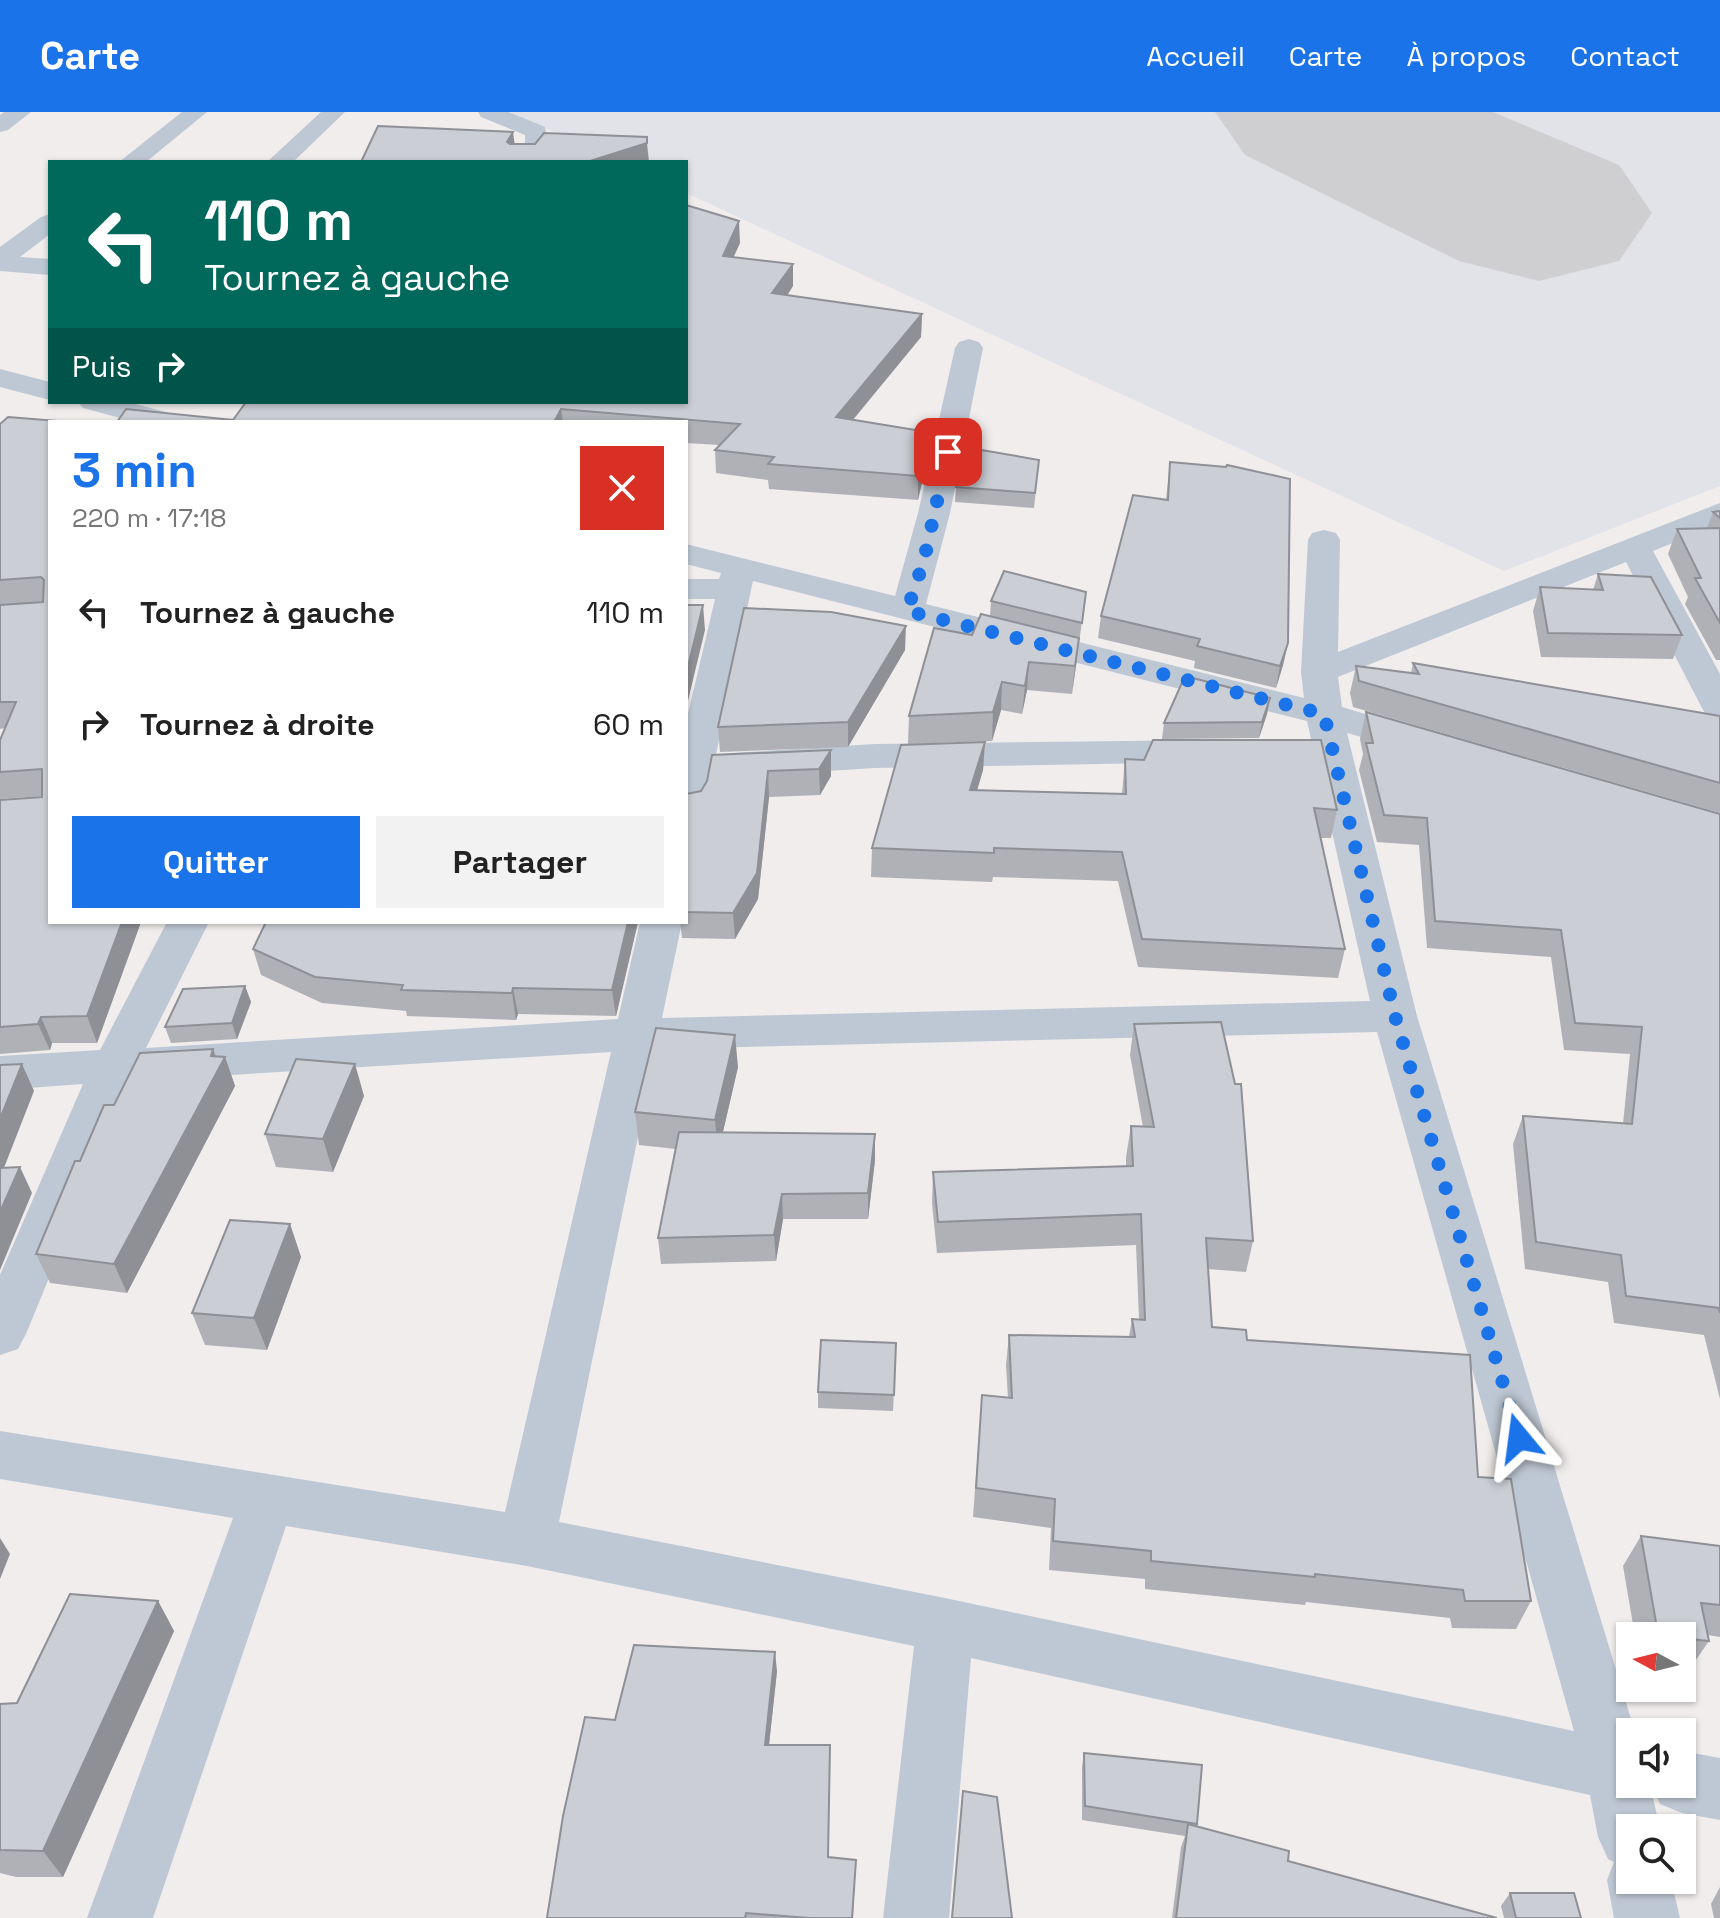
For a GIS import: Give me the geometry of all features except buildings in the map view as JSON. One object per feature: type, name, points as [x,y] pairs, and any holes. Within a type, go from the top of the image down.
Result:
[{"type":"street","points":[[0,125],[20,112]]},
{"type":"street","points":[[134,160],[196,112]]},
{"type":"street","points":[[281,160],[334,112]]},
{"type":"street","points":[[489,112],[537,132],[537,144],[526,160]]},
{"type":"street","points":[[0,261],[48,224]]},
{"type":"street","points":[[0,261],[48,267]]},
{"type":"street","points":[[907,611],[924,560],[945,475],[955,406],[969,348]]},
{"type":"street","points":[[0,378],[48,390]]},
{"type":"street","points":[[126,406],[164,420]]},
{"type":"street","points":[[1320,723],[1634,546],[1720,513]]},
{"type":"street","points":[[1324,540],[1320,723],[1395,1016],[1616,1748]]},
{"type":"street","points":[[1634,546],[1720,708]]},
{"type":"street","points":[[688,555],[737,578],[907,611],[1320,723],[1461,754]]},
{"type":"street","points":[[688,589],[737,578]]},
{"type":"street","points":[[737,578],[690,768],[875,756],[1241,751]]},
{"type":"street","points":[[0,1334],[114,1066],[187,924]]},
{"type":"street","points":[[527,1541],[661,924]]},
{"type":"street","points":[[0,1073],[637,1034],[1395,1016]]},
{"type":"street","points":[[0,1455],[527,1541],[945,1625],[1616,1769]]},
{"type":"street","points":[[120,1918],[268,1498]]},
{"type":"street","points":[[916,1918],[945,1625]]},
{"type":"street","points":[[1696,1785],[1720,1789]]},
{"type":"street","points":[[1642,1894],[1647,1918]]},
{"type":"shaded area","points":[[510,112],[1720,112],[1720,486],[1504,571],[688,194],[688,160],[614,160]]},
{"type":"runway","points":[[1317,112],[1539,213]]},
{"type":"route","points":[[948,452],[924,560],[907,611],[1324,714],[1395,1016],[1519,1438]]}]
